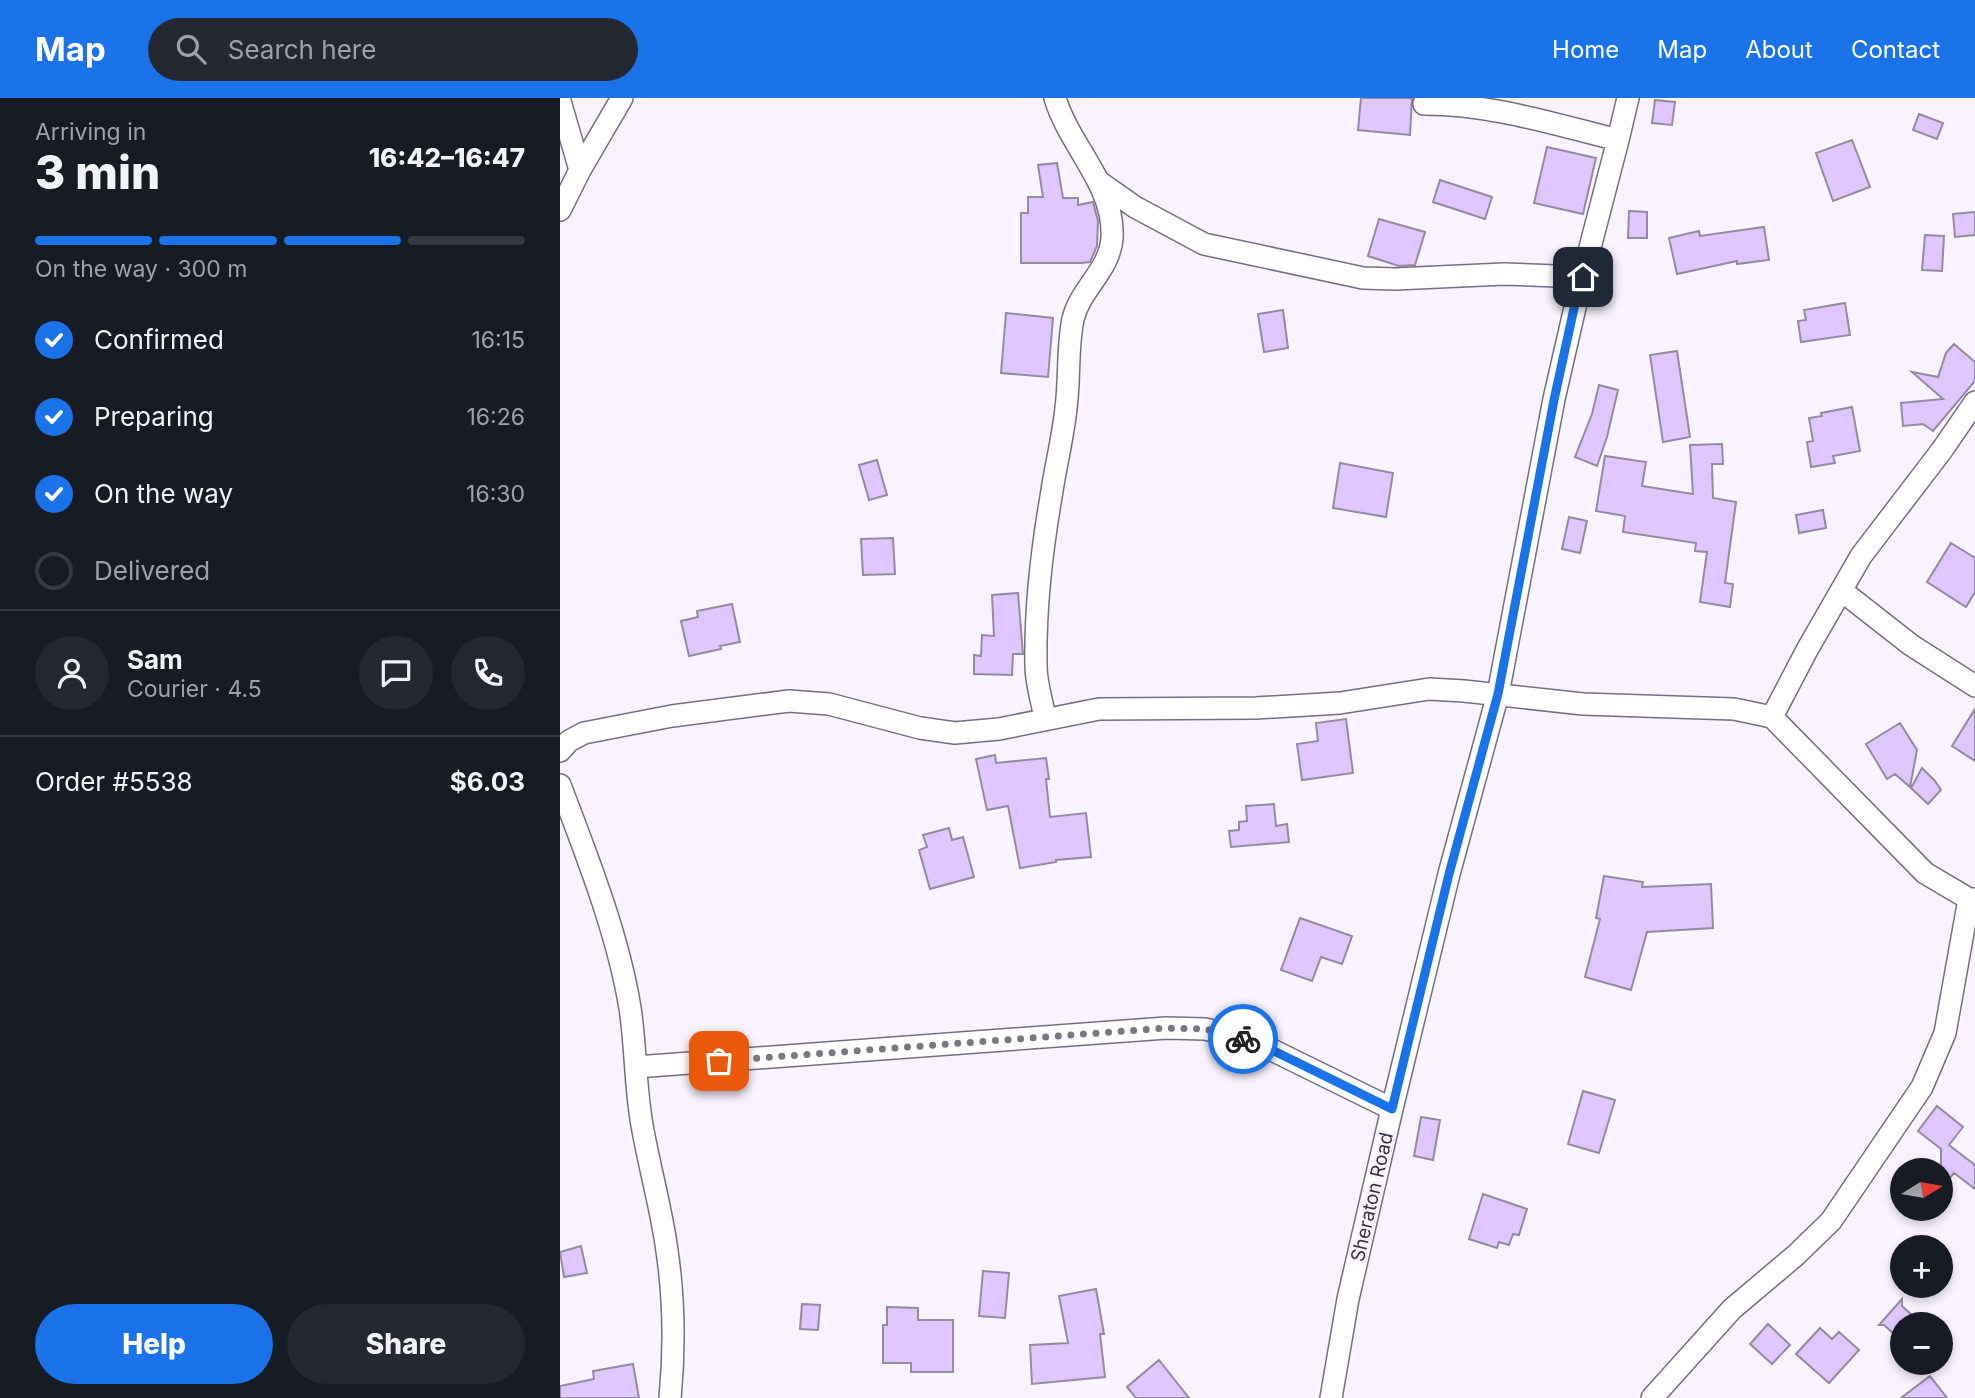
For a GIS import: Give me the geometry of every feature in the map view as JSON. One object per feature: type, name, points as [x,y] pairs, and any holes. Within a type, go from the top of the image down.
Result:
[{"type":"street","points":[[560,210],[622,98]]},
{"type":"street","points":[[1045,718],[1036,668],[1039,602],[1050,499],[1066,408],[1069,343],[1074,315],[1086,290],[1101,271],[1112,240],[1110,215],[1098,181],[1068,132],[1055,98]]},
{"type":"street","name":"Sheraton Road","points":[[1331,1398],[1348,1299],[1392,1109],[1449,874],[1498,694],[1554,400],[1578,290],[1628,98]]},
{"type":"street","points":[[560,101],[565,134],[580,170]]},
{"type":"street","points":[[1424,104],[1449,104],[1506,111],[1618,140]]},
{"type":"street","points":[[1098,181],[1135,207],[1204,244],[1363,278],[1504,274],[1583,277]]},
{"type":"street","points":[[1772,717],[1861,556],[1975,402]]},
{"type":"street","points":[[1842,591],[1911,645],[1975,686]]},
{"type":"street","points":[[560,751],[569,741],[583,733],[672,716],[789,701],[829,704],[920,728],[955,733],[999,729],[1099,709],[1256,708],[1340,703],[1429,689],[1583,704],[1734,709],[1772,717],[1925,873],[1972,899],[1945,1033],[1922,1087],[1831,1221],[1796,1255],[1732,1309],[1651,1398]]},
{"type":"street","points":[[560,785],[587,856],[616,949],[630,1008],[640,1114],[666,1243],[673,1304],[674,1343],[670,1398]]},
{"type":"street","points":[[636,1067],[1166,1028],[1205,1029],[1268,1048],[1392,1109]]},
{"type":"building","points":[[1361,98],[1412,98],[1410,135],[1358,130]]},
{"type":"building","points":[[1655,100],[1675,102],[1672,125],[1652,123]]},
{"type":"building","points":[[1919,114],[1943,123],[1937,139],[1913,130]]},
{"type":"building","points":[[1852,140],[1870,187],[1833,201],[1816,153]]},
{"type":"building","points":[[1547,147],[1596,158],[1583,214],[1534,203]]},
{"type":"building","points":[[1057,163],[1063,198],[1078,198],[1078,205],[1093,202],[1098,221],[1097,246],[1090,262],[1021,263],[1021,213],[1028,213],[1028,197],[1043,197],[1038,165]]},
{"type":"building","points":[[1440,180],[1492,197],[1485,219],[1433,202]]},
{"type":"building","points":[[1629,211],[1647,212],[1647,238],[1628,238]]},
{"type":"building","points":[[1975,212],[1975,235],[1955,237],[1953,214]]},
{"type":"building","points":[[1379,219],[1425,232],[1415,265],[1399,266],[1368,256]]},
{"type":"building","points":[[1764,227],[1769,260],[1737,264],[1737,261],[1677,274],[1669,238],[1699,231],[1700,236]]},
{"type":"building","points":[[1925,235],[1944,236],[1942,271],[1922,270]]},
{"type":"building","points":[[1845,303],[1850,335],[1801,342],[1798,321],[1806,320],[1804,310]]},
{"type":"building","points":[[1283,310],[1288,348],[1264,352],[1258,314]]},
{"type":"building","points":[[1006,313],[1053,318],[1048,377],[1001,373]]},
{"type":"building","points":[[1954,344],[1975,362],[1975,381],[1933,431],[1923,424],[1903,426],[1901,403],[1943,399],[1912,372],[1938,377],[1946,353]]},
{"type":"building","points":[[1677,351],[1690,437],[1663,442],[1650,355]]},
{"type":"building","points":[[1599,385],[1618,390],[1597,466],[1575,457],[1592,414]]},
{"type":"building","points":[[1852,407],[1860,451],[1833,456],[1835,463],[1811,467],[1807,442],[1813,441],[1809,418]]},
{"type":"building","points":[[1722,444],[1723,464],[1712,464],[1713,498],[1736,502],[1725,583],[1733,584],[1730,607],[1700,602],[1707,552],[1695,551],[1696,543],[1623,532],[1625,516],[1596,511],[1605,456],[1646,462],[1642,486],[1693,494],[1690,445]]},
{"type":"building","points":[[877,460],[887,495],[869,500],[859,465]]},
{"type":"building","points":[[1340,463],[1393,473],[1386,517],[1333,508]]},
{"type":"building","points":[[1823,510],[1826,528],[1799,533],[1796,515]]},
{"type":"building","points":[[1569,517],[1587,521],[1580,553],[1562,549]]},
{"type":"building","points":[[893,538],[895,574],[863,575],[861,539]]},
{"type":"building","points":[[1951,543],[1975,558],[1975,592],[1966,607],[1927,582]]},
{"type":"building","points":[[1018,593],[1023,654],[1013,654],[1012,675],[974,674],[974,655],[981,656],[982,635],[994,636],[992,595]]},
{"type":"building","points":[[732,604],[740,642],[689,656],[681,621],[698,617],[697,611]]},
{"type":"building","points":[[1975,709],[1975,761],[1952,746]]},
{"type":"building","points":[[1346,719],[1353,773],[1302,780],[1297,744],[1318,741],[1316,723]]},
{"type":"building","points":[[1900,723],[1917,750],[1910,787],[1895,774],[1887,779],[1866,744]]},
{"type":"building","points":[[995,755],[996,763],[1046,758],[1050,817],[1086,813],[1091,857],[1056,860],[1020,868],[1008,806],[987,810],[976,759]]},
{"type":"building","points":[[1922,768],[1941,790],[1928,804],[1911,788]]},
{"type":"building","points":[[1274,804],[1276,826],[1287,824],[1289,842],[1231,847],[1229,831],[1239,830],[1239,822],[1247,821],[1246,806]]},
{"type":"building","points":[[949,828],[952,840],[963,837],[974,877],[930,889],[919,850],[927,847],[923,835]]},
{"type":"building","points":[[1604,876],[1643,882],[1642,887],[1711,884],[1713,928],[1647,932],[1631,990],[1585,977],[1600,919],[1596,918]]},
{"type":"building","points":[[1300,918],[1352,936],[1342,964],[1321,957],[1312,981],[1281,970]]},
{"type":"building","points":[[1583,1091],[1615,1100],[1599,1153],[1568,1144]]},
{"type":"building","points":[[1937,1106],[1963,1127],[1949,1145],[1975,1165],[1975,1189],[1953,1174],[1953,1158],[1941,1158],[1941,1149],[1918,1131]]},
{"type":"building","points":[[1421,1117],[1440,1120],[1433,1160],[1414,1156]]},
{"type":"building","points":[[1483,1194],[1527,1209],[1519,1235],[1513,1234],[1509,1245],[1499,1242],[1497,1248],[1469,1239]]},
{"type":"building","points":[[581,1246],[587,1273],[564,1277],[560,1252]]},
{"type":"building","points":[[983,1271],[1009,1273],[1005,1318],[979,1316]]},
{"type":"building","points":[[1096,1289],[1104,1334],[1100,1334],[1105,1377],[1032,1384],[1030,1345],[1068,1343],[1059,1296]]},
{"type":"building","points":[[1902,1299],[1902,1306],[1909,1312],[1890,1312]]},
{"type":"building","points":[[802,1304],[820,1305],[818,1330],[800,1329]]},
{"type":"building","points":[[887,1307],[918,1308],[918,1320],[953,1320],[953,1372],[911,1372],[911,1363],[883,1363],[883,1325],[887,1325]]},
{"type":"building","points":[[1890,1313],[1890,1330],[1884,1325],[1879,1325]]},
{"type":"building","points":[[1768,1324],[1790,1345],[1772,1364],[1750,1344]]},
{"type":"building","points":[[1820,1328],[1832,1339],[1839,1332],[1859,1350],[1829,1383],[1796,1354]]},
{"type":"building","points":[[1159,1360],[1189,1398],[1136,1398],[1127,1387]]},
{"type":"building","points":[[633,1364],[639,1398],[560,1398],[560,1386],[594,1379],[593,1371]]},
{"type":"building","points":[[1930,1376],[1947,1398],[1901,1398]]},
{"type":"way so far","points":[[719,1061],[1166,1028],[1205,1029],[1243,1039]]},
{"type":"route","points":[[1243,1039],[1268,1048],[1392,1109],[1449,874],[1498,694],[1554,400],[1583,277]]}]
